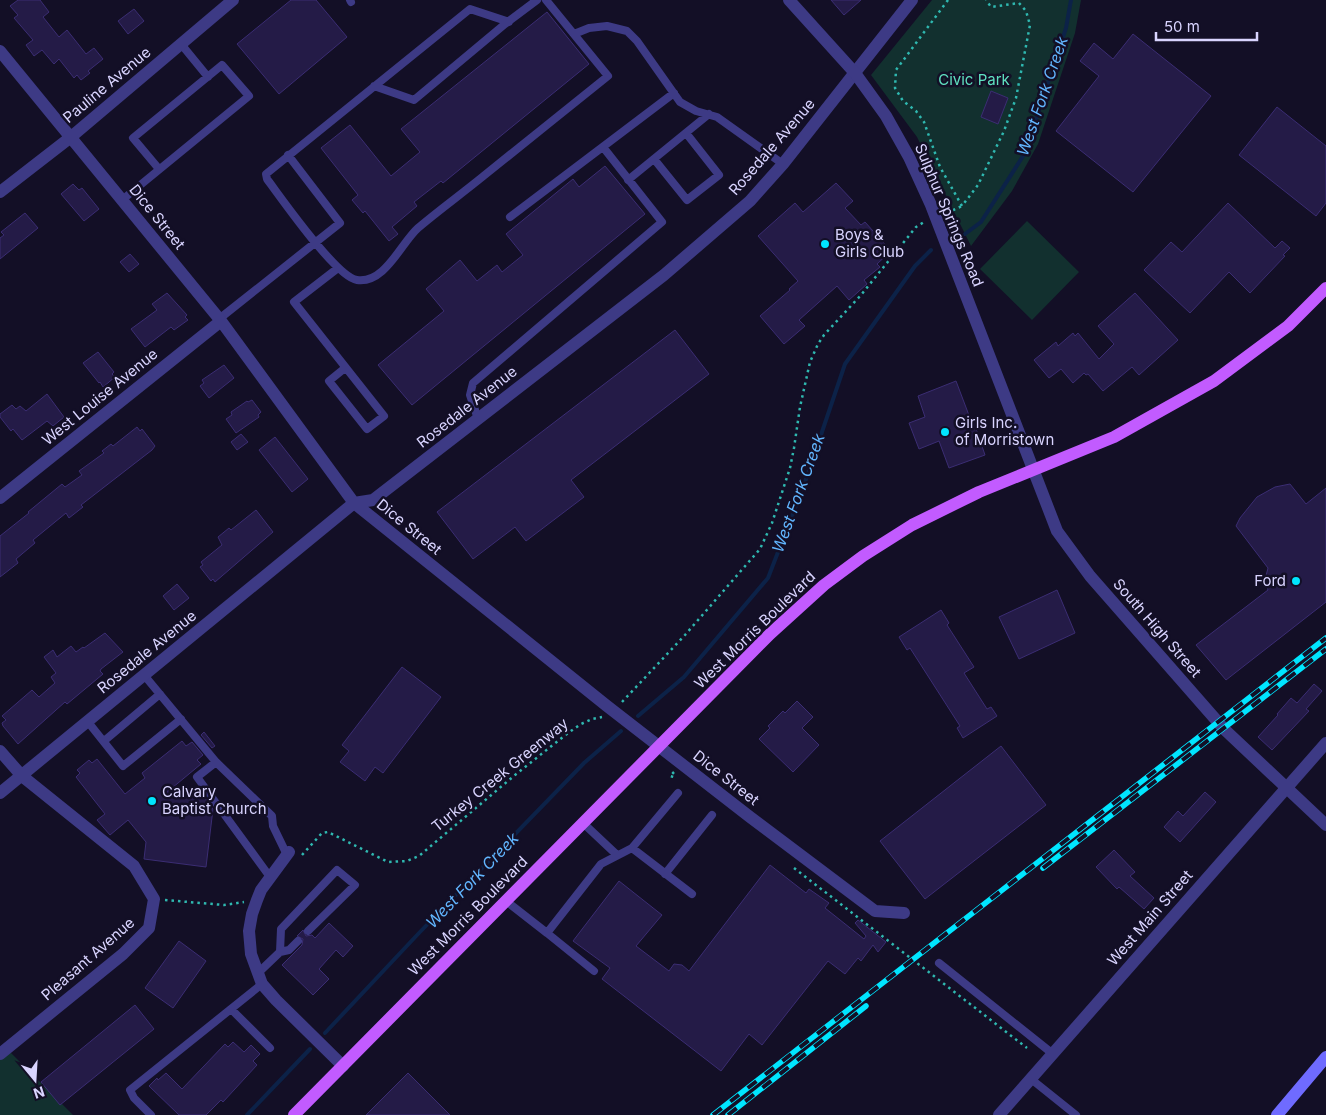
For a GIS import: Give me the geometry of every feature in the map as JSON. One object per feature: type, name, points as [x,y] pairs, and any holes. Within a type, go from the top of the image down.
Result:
[{"type":"main road","name":"West Morris Boulevard","points":[[294,1115],[784,621],[824,585],[863,556],[912,525],[947,507],[1033,469],[1114,436],[1214,381],[1288,326],[1326,288]]},
{"type":"main road","points":[[1277,1115],[1326,1057]]},
{"type":"street","name":"Pauline Avenue","points":[[0,192],[71,137],[233,0]]},
{"type":"street","name":"Sulphur Springs Road","points":[[789,0],[855,73],[886,116],[913,165],[931,205],[1033,469]]},
{"type":"street","name":"Rosedale Avenue","points":[[0,793],[354,503],[373,500],[664,275],[750,201],[783,164],[912,0]]},
{"type":"street","name":"Dice Street","points":[[0,51],[220,320],[354,503],[614,711],[875,911],[904,912]]},
{"type":"street","name":"West Louise Avenue","points":[[0,498],[220,320]]},
{"type":"street","name":"South High Street","points":[[1033,469],[1057,531],[1090,576],[1224,728],[1326,824]]},
{"type":"street","name":"West Main Street","points":[[999,1115],[1326,743]]},
{"type":"street","points":[[0,751],[22,776],[134,866],[154,899]]},
{"type":"street","points":[[288,853],[261,890],[257,900],[249,931],[251,954],[260,978],[276,1000],[343,1066]]},
{"type":"street","name":"Pleasant Avenue","points":[[0,1054],[123,954],[149,928],[154,899]]},
{"type":"lane","points":[[374,86],[414,100],[538,0]]},
{"type":"lane","points":[[509,22],[470,9],[266,174],[267,179],[316,242],[338,268],[346,274],[357,280],[369,279],[378,275],[417,230],[608,76],[546,0]]},
{"type":"lane","points":[[574,34],[589,28],[608,26],[627,31],[637,41],[680,102],[696,111],[717,117],[783,164]]},
{"type":"lane","points":[[181,44],[208,77]]},
{"type":"lane","points":[[122,200],[249,96],[222,65],[133,138],[159,169]]},
{"type":"lane","points":[[510,217],[674,93]]},
{"type":"lane","points":[[628,180],[709,114]]},
{"type":"lane","points":[[654,159],[687,200],[719,175],[686,133]]},
{"type":"lane","points":[[478,419],[470,395],[473,383],[662,222],[603,147]]},
{"type":"lane","points":[[220,320],[340,223],[288,155]]},
{"type":"lane","points":[[338,268],[294,302],[384,416],[367,429],[329,381],[346,368]]},
{"type":"lane","points":[[144,675],[216,762],[272,816],[273,826],[288,853]]},
{"type":"lane","points":[[104,742],[160,694]]},
{"type":"lane","points":[[88,722],[123,766],[181,719]]},
{"type":"lane","points":[[216,762],[197,778],[270,877]]},
{"type":"lane","points":[[547,934],[601,864],[632,848],[678,794]]},
{"type":"lane","points":[[665,874],[712,815]]},
{"type":"lane","points":[[583,823],[618,855]]},
{"type":"lane","points":[[632,848],[692,894]]},
{"type":"lane","points":[[151,1115],[134,1098],[130,1090],[231,1009],[260,978],[280,952],[281,929],[337,870],[355,885],[308,930]]},
{"type":"lane","points":[[506,901],[594,971]]},
{"type":"lane","points":[[280,952],[289,950],[298,941]]},
{"type":"lane","points":[[939,964],[1050,1058]]},
{"type":"lane","points":[[231,1009],[270,1048]]},
{"type":"lane","points":[[1031,1079],[1076,1115]]},
{"type":"path","points":[[948,0],[896,70],[894,88],[903,101],[916,110],[924,122],[940,167],[962,206]]},
{"type":"path","points":[[947,213],[962,206],[978,185],[1004,131],[1016,98],[1030,25],[1026,11],[1019,3],[991,7],[986,0]]},
{"type":"path","name":"Turkey Creek Greenway","points":[[302,855],[322,833],[328,832],[388,862],[407,862],[419,856],[568,733],[581,724],[609,715],[614,711],[685,635],[760,549],[772,523],[790,468],[810,362],[818,344],[861,295],[916,227],[925,222]]},
{"type":"path","points":[[680,778],[670,776],[682,764]]},
{"type":"path","points":[[793,867],[1050,1058]]},
{"type":"path","points":[[154,899],[224,905],[257,900]]},
{"type":"green space","name":"Civic Park","points":[[932,0],[1081,0],[1075,33],[1038,144],[1012,191],[971,246],[917,137],[871,75]]},
{"type":"green space","points":[[1027,221],[1079,272],[1032,320],[980,269]]},
{"type":"green space","points":[[7,1049],[73,1115],[0,1115],[0,1054]]},
{"type":"building","points":[[18,0],[40,0],[49,12],[43,17],[59,37],[67,30],[86,54],[94,48],[103,59],[88,71],[90,73],[81,80],[77,75],[74,78],[59,59],[54,64],[42,50],[34,56],[26,45],[33,40],[14,18],[18,15],[10,6]]},
{"type":"building","points":[[291,0],[316,0],[347,37],[279,94],[237,44]]},
{"type":"building","points":[[831,0],[861,0],[844,15]]},
{"type":"building","points":[[134,9],[144,21],[128,34],[118,21]]},
{"type":"building","points":[[547,12],[589,64],[443,183],[441,181],[414,202],[417,206],[392,227],[398,234],[389,241],[365,211],[363,213],[352,200],[358,195],[321,148],[350,125],[391,176],[420,152],[401,129]]},
{"type":"building","points":[[1133,34],[1211,96],[1133,192],[1056,131],[1099,76],[1080,61],[1094,43],[1113,59]]},
{"type":"building","points":[[991,91],[1008,98],[998,124],[981,117]]},
{"type":"building","points":[[1277,107],[1326,146],[1326,203],[1316,216],[1239,155]]},
{"type":"building","points":[[605,166],[645,214],[412,405],[378,365],[444,311],[426,289],[460,260],[477,281],[497,265],[502,272],[523,255],[506,234],[573,179],[579,187]]},
{"type":"building","name":"Boys & Girls Club","points":[[836,183],[853,201],[845,208],[861,225],[865,222],[891,251],[877,264],[880,267],[864,280],[867,284],[849,300],[837,286],[799,320],[805,326],[784,344],[760,316],[798,281],[758,236],[795,203],[803,212]]},
{"type":"building","points":[[73,184],[79,190],[82,188],[99,209],[84,221],[61,194]]},
{"type":"building","points":[[1228,203],[1275,248],[1282,241],[1290,248],[1283,255],[1285,256],[1250,293],[1229,272],[1190,313],[1144,270],[1171,242],[1182,252]]},
{"type":"building","points":[[25,213],[38,228],[0,259],[0,238],[4,235],[1,232]]},
{"type":"building","points":[[130,254],[139,264],[129,272],[120,262]]},
{"type":"building","points":[[167,293],[187,315],[185,317],[188,320],[174,330],[171,327],[145,347],[131,329],[157,310],[152,304]]},
{"type":"building","points":[[1135,293],[1178,340],[1139,375],[1132,367],[1103,391],[1088,374],[1084,373],[1073,383],[1061,369],[1049,378],[1034,360],[1056,342],[1058,346],[1073,333],[1075,336],[1078,333],[1099,359],[1114,344],[1098,326]]},
{"type":"building","points":[[675,330],[709,374],[571,480],[584,497],[526,541],[515,527],[473,559],[437,512]]},
{"type":"building","points":[[98,352],[114,372],[112,374],[115,377],[103,387],[83,363]]},
{"type":"building","points":[[224,365],[234,378],[209,398],[200,386],[204,383],[202,380]]},
{"type":"building","name":"Girls Inc. of Morristown","points":[[956,381],[970,418],[972,417],[985,455],[949,468],[939,441],[919,449],[909,423],[925,417],[918,396]]},
{"type":"building","points":[[47,394],[64,417],[53,426],[47,421],[22,440],[13,429],[11,431],[0,417],[0,414],[12,405],[16,409],[20,406],[26,411]]},
{"type":"building","points":[[252,400],[261,412],[258,415],[259,417],[236,433],[226,419],[232,415],[231,412],[247,401]]},
{"type":"building","points":[[137,427],[140,431],[142,429],[155,446],[152,450],[81,505],[83,507],[69,518],[66,513],[33,540],[35,543],[16,559],[18,563],[0,577],[0,536],[62,484],[65,487],[82,475],[79,471],[104,453],[102,451],[111,444],[113,446]]},
{"type":"building","points":[[241,434],[248,442],[237,450],[231,442]]},
{"type":"building","points":[[275,437],[308,479],[292,492],[259,450]]},
{"type":"building","name":"Ford","points":[[1290,484],[1306,504],[1326,488],[1326,602],[1226,680],[1196,645],[1268,590],[1265,580],[1268,568],[1236,526],[1257,497],[1275,487]]},
{"type":"building","points":[[256,510],[273,532],[215,582],[213,579],[211,581],[200,567],[203,565],[201,562],[222,545],[218,537],[229,528],[231,530]]},
{"type":"building","points":[[177,584],[189,598],[174,610],[163,596]]},
{"type":"building","points":[[1057,590],[1075,633],[1019,659],[999,617]]},
{"type":"building","points":[[941,610],[949,623],[947,625],[974,667],[964,673],[987,709],[991,707],[997,716],[963,738],[957,728],[960,726],[910,648],[907,650],[899,637]]},
{"type":"building","points":[[105,633],[123,652],[101,669],[100,671],[103,674],[67,704],[65,702],[18,744],[3,726],[2,723],[6,720],[2,716],[32,690],[39,697],[55,683],[51,677],[56,673],[44,657],[53,650],[57,657],[71,646],[76,652]]},
{"type":"building","points":[[402,667],[441,697],[383,773],[375,767],[365,781],[340,762],[349,751],[342,745]]},
{"type":"building","points":[[1314,684],[1322,691],[1306,709],[1309,711],[1272,750],[1258,737],[1291,698],[1297,703]]},
{"type":"building","points":[[797,701],[813,717],[802,728],[819,745],[793,772],[759,739],[770,728],[768,726],[783,711],[785,713]]},
{"type":"building","points":[[204,732],[215,746],[212,748],[201,735]]},
{"type":"building","name":"Calvary Baptist Church","points":[[182,741],[186,746],[192,742],[203,755],[197,760],[201,764],[166,793],[203,795],[213,809],[206,867],[144,859],[146,842],[128,820],[110,835],[97,820],[105,814],[76,777],[80,773],[77,770],[89,760],[92,763],[97,759],[125,794],[145,778],[142,773]]},
{"type":"building","points":[[1001,746],[1046,805],[925,899],[880,841]]},
{"type":"building","points":[[1205,792],[1216,802],[1180,842],[1164,827],[1178,811],[1183,816]]},
{"type":"building","points":[[1114,850],[1135,872],[1130,876],[1154,898],[1144,909],[1119,887],[1117,889],[1096,867]]},
{"type":"building","points":[[770,865],[806,893],[809,889],[829,903],[825,908],[864,939],[866,936],[855,923],[858,920],[886,942],[878,952],[873,945],[861,961],[858,958],[845,974],[828,961],[762,1045],[749,1034],[721,1071],[602,979],[610,968],[573,941],[619,881],[662,915],[636,946],[669,971],[674,964],[682,965],[689,971]]},
{"type":"building","points":[[329,923],[353,946],[343,957],[336,950],[319,969],[329,979],[313,995],[282,965],[302,945],[303,939],[297,936],[303,930],[306,936],[312,935],[315,938]]},
{"type":"building","points":[[179,941],[206,961],[173,1008],[145,988]]},
{"type":"building","points":[[135,1005],[154,1029],[60,1105],[41,1082]]},
{"type":"building","points":[[233,1042],[244,1052],[251,1045],[260,1054],[253,1061],[257,1065],[223,1102],[221,1100],[206,1115],[179,1115],[149,1086],[166,1073],[182,1089],[225,1044],[228,1047]]},
{"type":"building","points":[[408,1073],[450,1115],[366,1115]]},
{"type":"waterway","name":"West Fork Creek","points":[[965,234],[981,222],[1025,153],[1066,28],[1071,0]]},
{"type":"waterway","name":"West Fork Creek","points":[[638,716],[684,677],[768,578],[804,485],[845,364],[915,266],[931,250]]},
{"type":"waterway","name":"West Fork Creek","points":[[325,1033],[584,763],[621,731]]},
{"type":"waterway","name":"West Fork Creek","points":[[247,1115],[310,1049]]},
{"type":"railway","points":[[713,1115],[1326,638]]},
{"type":"railway","points":[[1043,868],[1326,649]]},
{"type":"railway","points":[[728,1115],[866,1006]]},
{"type":"place","name":"Boys & Girls Club","points":[[825,244]]},
{"type":"place","name":"Girls Inc. of Morristown","points":[[945,432]]},
{"type":"place","name":"Ford","points":[[1296,581]]},
{"type":"place","name":"Calvary Baptist Church","points":[[152,801]]}]
